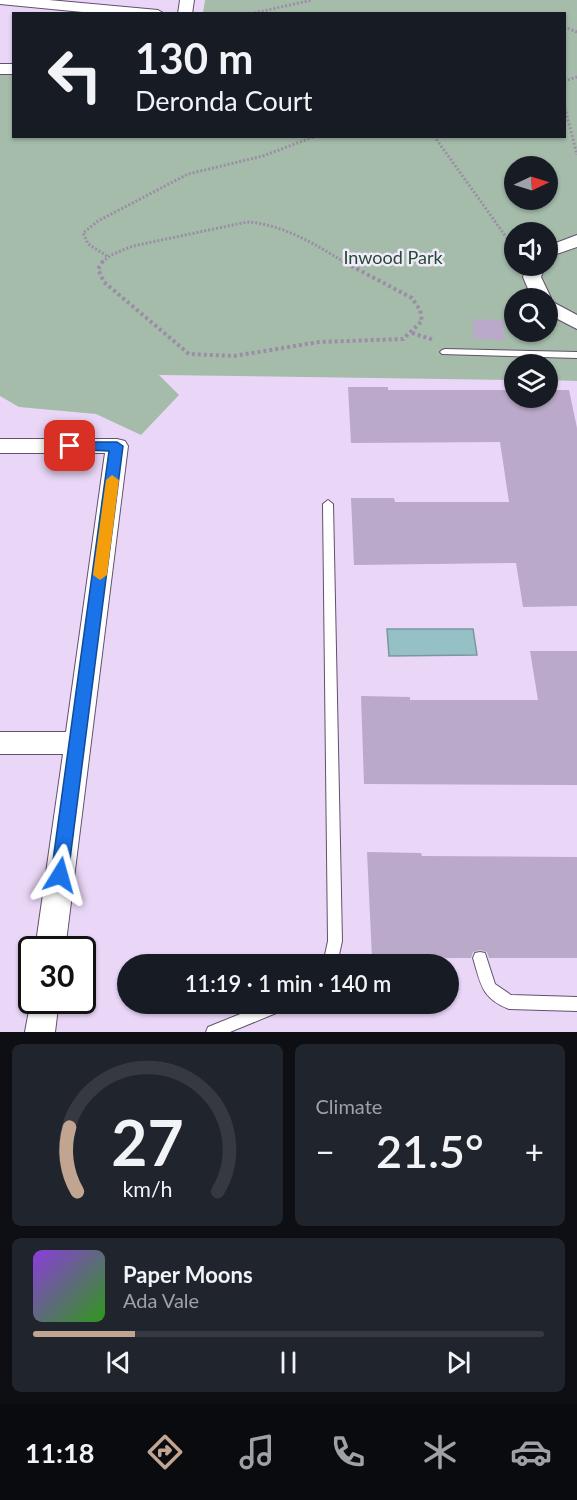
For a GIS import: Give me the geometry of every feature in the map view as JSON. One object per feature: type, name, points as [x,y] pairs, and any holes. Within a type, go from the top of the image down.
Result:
[{"type":"street","points":[[0,0],[135,12]]},
{"type":"street","points":[[558,248],[577,240]]},
{"type":"street","points":[[558,312],[577,323]]},
{"type":"street","points":[[0,446],[117,446],[52,936]]},
{"type":"street","points":[[0,743],[79,743]]},
{"type":"street","points":[[40,1032],[42,1014]]},
{"type":"lane","points":[[445,348],[577,356]]},
{"type":"lane","points":[[328,504],[335,941],[332,954]]},
{"type":"lane","points":[[480,958],[489,988],[509,1002],[577,1004]]},
{"type":"lane","points":[[213,1032],[257,1014]]},
{"type":"path","points":[[259,12],[312,0]]},
{"type":"path","points":[[566,112],[577,155]]},
{"type":"path","points":[[107,256],[88,244],[83,233],[98,221],[188,174],[263,156],[311,138]]},
{"type":"path","points":[[435,138],[504,234]]},
{"type":"path","points":[[266,223],[315,244],[366,276],[412,298],[420,309],[422,321],[412,333],[403,339],[324,341],[222,358],[189,354],[104,282],[98,269],[107,256],[156,239],[178,237],[215,225],[266,223]]},
{"type":"path","points":[[412,333],[445,348]]},
{"type":"green space","name":"Inwood Park","points":[[205,0],[577,0],[577,381],[558,380],[558,354],[504,354],[504,380],[159,375],[179,395],[141,435],[96,414],[19,407],[0,396],[0,75],[12,75],[12,138],[566,138],[566,12],[203,12]]},
{"type":"shaded area","points":[[387,629],[473,629],[477,655],[389,656]]},
{"type":"building","points":[[473,319],[503,320],[504,340],[474,339]]},
{"type":"building","points":[[348,387],[388,387],[388,390],[504,390],[504,408],[558,408],[558,390],[569,390],[577,428],[577,606],[523,607],[516,563],[354,565],[351,498],[394,498],[395,502],[509,502],[500,442],[351,443]]},
{"type":"building","points":[[530,651],[577,651],[577,785],[364,784],[361,696],[410,697],[410,700],[538,700]]},
{"type":"building","points":[[367,852],[421,853],[422,856],[577,857],[577,958],[489,958],[487,952],[480,950],[473,952],[471,958],[459,958],[459,954],[372,954]]},
{"type":"slow traffic","points":[[100,575],[112,480]]},
{"type":"route","points":[[60,875],[117,446],[70,446]]}]
